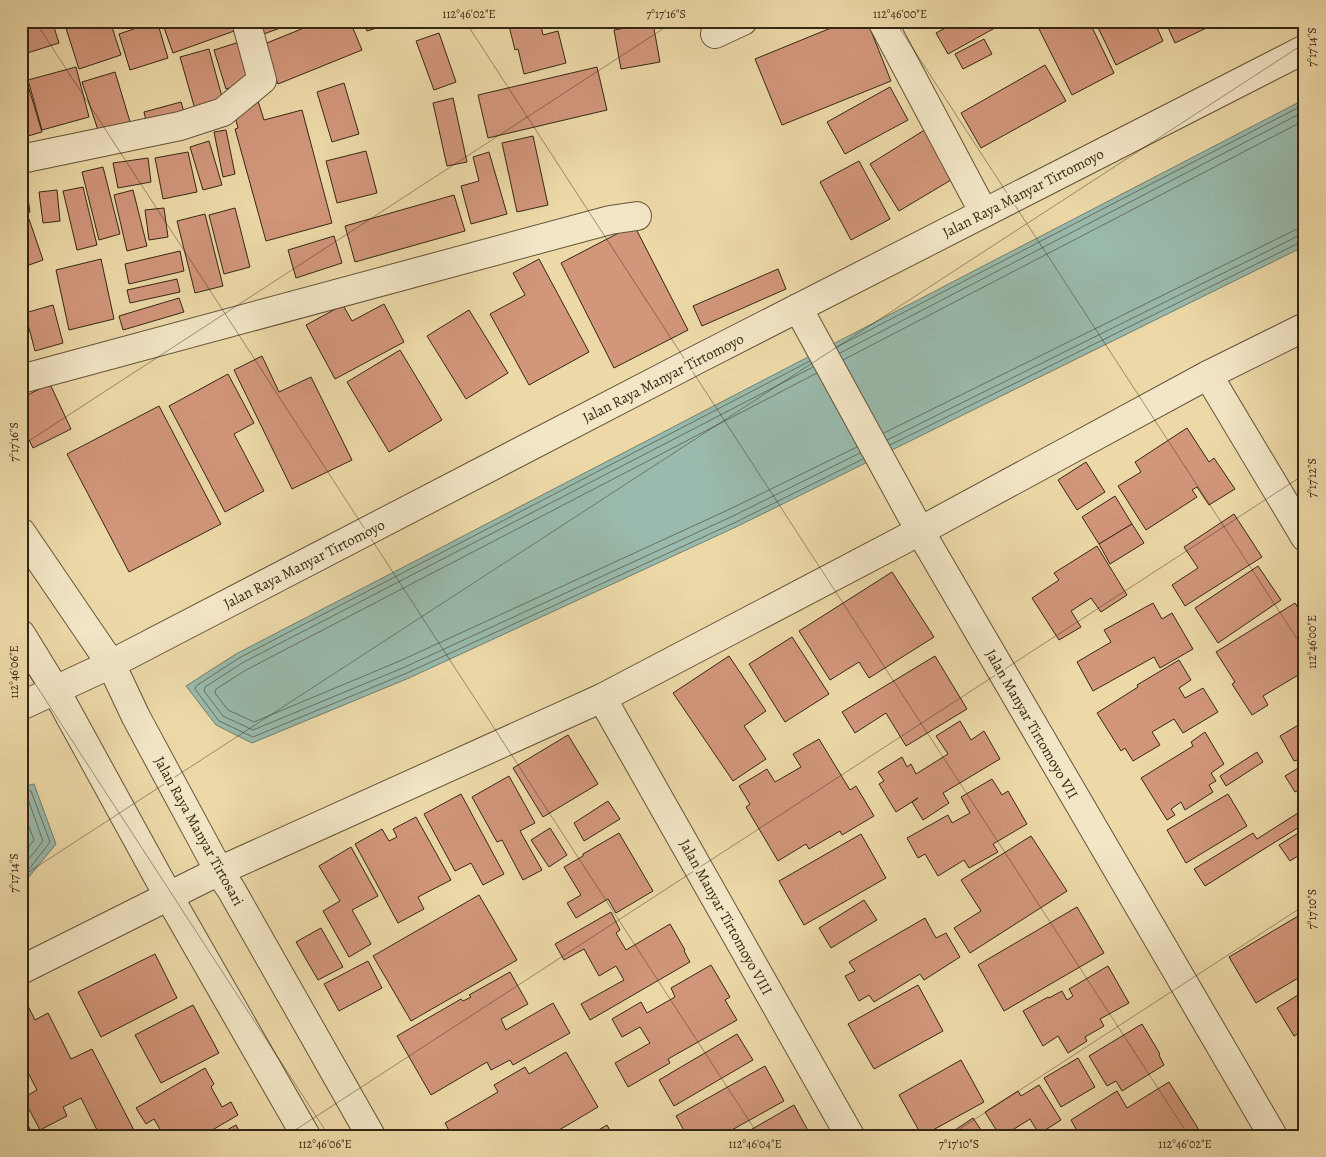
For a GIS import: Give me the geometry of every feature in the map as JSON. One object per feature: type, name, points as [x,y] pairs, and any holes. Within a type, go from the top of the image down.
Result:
[{"type":"street","points":[[21,159],[180,126],[222,112],[262,80],[246,21]]},
{"type":"street","points":[[715,34],[743,21]]},
{"type":"street","points":[[882,21],[984,213]]},
{"type":"street","name":"Jalan Raya Manyar Tirtomoyo","points":[[21,706],[111,664],[798,308],[1305,49]]},
{"type":"street","points":[[21,379],[601,223],[637,216]]},
{"type":"street","name":"Jalan Manyar Tirtomoyo VII","points":[[798,308],[920,532],[1273,1136]]},
{"type":"street","points":[[21,970],[219,871],[602,698],[920,532],[1208,375],[1305,327]]},
{"type":"street","points":[[1208,375],[1305,537]]},
{"type":"street","name":"Jalan Raya Manyar Tirtosari","points":[[21,532],[111,664],[136,717],[219,871],[371,1136]]},
{"type":"street","points":[[21,634],[56,691],[140,846],[306,1136]]},
{"type":"street","name":"Jalan Manyar Tirtomoyo VIII","points":[[602,698],[850,1136]]},
{"type":"water","points":[[1305,99],[1305,246],[738,526],[409,678],[252,743],[216,725],[186,686],[236,654]]},
{"type":"water","points":[[34,784],[56,844],[28,878],[21,882],[21,787]]},
{"type":"building","points":[[39,21],[52,21],[59,43],[21,55],[21,27]]},
{"type":"building","points":[[110,21],[121,55],[79,69],[64,22]]},
{"type":"building","points":[[157,21],[168,58],[130,70],[119,34]]},
{"type":"building","points":[[234,21],[237,30],[173,53],[162,22]]},
{"type":"building","points":[[252,21],[300,21],[258,36]]},
{"type":"building","points":[[321,21],[350,21],[362,50],[278,84],[262,45]]},
{"type":"building","points":[[363,21],[396,21],[396,22],[367,31]]},
{"type":"building","points":[[528,21],[540,21],[543,35],[558,31],[566,63],[524,74],[518,49],[515,50],[509,26]]},
{"type":"building","points":[[848,21],[867,21],[891,81],[782,125],[755,59]]},
{"type":"building","points":[[958,21],[1000,21],[1002,24],[948,54],[936,33]]},
{"type":"building","points":[[1035,21],[1089,21],[1114,73],[1072,95]]},
{"type":"building","points":[[1095,21],[1154,21],[1163,41],[1116,65]]},
{"type":"building","points":[[1165,21],[1221,21],[1175,43]]},
{"type":"building","points":[[653,23],[660,62],[621,69],[614,30]]},
{"type":"building","points":[[439,33],[456,82],[434,90],[416,41]]},
{"type":"building","points":[[984,39],[992,54],[963,69],[955,54]]},
{"type":"building","points":[[246,40],[259,79],[226,89],[214,50]]},
{"type":"building","points":[[209,49],[225,108],[197,116],[180,57]]},
{"type":"building","points":[[21,62],[42,132],[21,138]]},
{"type":"building","points":[[1045,65],[1066,101],[981,148],[961,113]]},
{"type":"building","points":[[76,67],[89,117],[42,130],[28,80]]},
{"type":"building","points":[[597,67],[607,110],[488,138],[478,95]]},
{"type":"building","points":[[115,72],[131,125],[100,136],[82,82]]},
{"type":"building","points":[[344,83],[359,134],[332,142],[317,92]]},
{"type":"building","points":[[890,87],[908,120],[845,154],[827,122]]},
{"type":"building","points":[[257,98],[264,120],[302,110],[332,223],[266,241],[235,129],[238,128],[232,105]]},
{"type":"building","points":[[453,98],[467,162],[447,166],[433,103]]},
{"type":"building","points":[[181,102],[186,119],[148,129],[144,112]]},
{"type":"building","points":[[931,126],[961,174],[899,211],[870,164]]},
{"type":"building","points":[[226,130],[235,174],[223,177],[214,132]]},
{"type":"building","points":[[533,136],[548,205],[517,212],[502,143]]},
{"type":"building","points":[[209,141],[222,185],[203,190],[190,147]]},
{"type":"building","points":[[366,151],[377,193],[337,203],[326,161]]},
{"type":"building","points":[[188,152],[197,192],[163,199],[155,158]]},
{"type":"building","points":[[489,152],[507,214],[471,224],[461,186],[479,181],[473,157]]},
{"type":"building","points":[[148,158],[151,182],[118,188],[113,163]]},
{"type":"building","points":[[859,161],[890,219],[851,240],[820,182]]},
{"type":"building","points":[[103,167],[120,234],[99,240],[82,172]]},
{"type":"building","points":[[25,179],[30,212],[21,214],[21,180]]},
{"type":"building","points":[[83,187],[97,245],[77,250],[63,191]]},
{"type":"building","points":[[57,190],[60,221],[43,223],[39,192]]},
{"type":"building","points":[[133,190],[147,246],[127,251],[114,195]]},
{"type":"building","points":[[454,195],[465,231],[355,262],[345,226]]},
{"type":"building","points":[[164,208],[168,237],[149,240],[145,210]]},
{"type":"building","points":[[235,208],[250,267],[224,274],[209,215]]},
{"type":"building","points":[[205,214],[223,286],[195,293],[177,221]]},
{"type":"building","points":[[29,219],[43,260],[29,265],[21,242],[21,221]]},
{"type":"building","points":[[634,225],[688,330],[614,368],[561,263]]},
{"type":"building","points":[[334,236],[342,263],[296,278],[288,250]]},
{"type":"building","points":[[180,251],[184,271],[129,284],[125,264]]},
{"type":"building","points":[[101,259],[114,319],[69,330],[56,270]]},
{"type":"building","points":[[539,259],[589,352],[529,385],[490,314],[525,295],[513,273]]},
{"type":"building","points":[[778,269],[786,289],[702,326],[693,306]]},
{"type":"building","points":[[177,279],[180,292],[130,303],[127,290]]},
{"type":"building","points":[[179,298],[184,312],[123,330],[119,316]]},
{"type":"building","points":[[384,304],[404,342],[335,379],[306,325],[343,305],[352,321]]},
{"type":"building","points":[[53,305],[63,343],[35,351],[25,313]]},
{"type":"building","points":[[469,310],[508,373],[466,399],[427,336]]},
{"type":"building","points":[[400,350],[442,420],[389,452],[347,382]]},
{"type":"building","points":[[262,356],[279,392],[311,377],[352,460],[292,489],[234,370]]},
{"type":"building","points":[[228,374],[254,423],[234,434],[264,491],[225,512],[169,406]]},
{"type":"building","points":[[50,384],[71,429],[33,448],[21,424],[21,398]]},
{"type":"building","points":[[159,406],[221,524],[129,572],[67,454]]},
{"type":"building","points":[[1187,428],[1209,462],[1214,458],[1235,489],[1209,505],[1197,487],[1192,490],[1197,497],[1146,530],[1118,486],[1141,472],[1135,462]]},
{"type":"building","points":[[1086,462],[1105,492],[1077,510],[1058,480]]},
{"type":"building","points":[[1115,496],[1132,524],[1099,544],[1082,517]]},
{"type":"building","points":[[1234,514],[1262,557],[1185,606],[1172,585],[1198,568],[1184,547]]},
{"type":"building","points":[[1132,524],[1144,543],[1110,564],[1099,544]]},
{"type":"building","points":[[1097,546],[1127,595],[1101,612],[1091,598],[1071,611],[1081,627],[1059,640],[1032,598],[1059,580],[1054,573]]},
{"type":"building","points":[[1258,566],[1281,600],[1218,643],[1195,608]]},
{"type":"building","points":[[892,572],[934,637],[869,678],[859,662],[830,680],[799,631]]},
{"type":"building","points":[[1153,603],[1162,619],[1172,613],[1193,649],[1160,668],[1154,657],[1093,691],[1077,662],[1111,642],[1104,630]]},
{"type":"building","points":[[1295,603],[1305,619],[1305,671],[1263,696],[1268,705],[1252,715],[1232,684],[1235,682],[1216,652]]},
{"type":"building","points":[[792,637],[829,694],[785,722],[749,664]]},
{"type":"building","points":[[729,656],[766,711],[744,726],[766,759],[733,781],[673,693]]},
{"type":"building","points":[[935,656],[967,709],[906,746],[886,713],[855,733],[842,712]]},
{"type":"building","points":[[1179,660],[1191,680],[1179,688],[1185,698],[1203,688],[1218,712],[1183,733],[1174,719],[1152,732],[1160,745],[1133,761],[1125,748],[1121,751],[1097,713],[1138,687],[1137,685]]},
{"type":"building","points":[[960,721],[971,740],[984,731],[1000,759],[943,793],[949,803],[923,820],[912,802],[918,798],[896,812],[879,784],[884,781],[878,772],[902,757],[907,767],[911,764],[916,774],[948,754],[936,736]]},
{"type":"building","points":[[1305,721],[1305,786],[1295,792],[1285,776],[1300,767],[1297,760],[1294,761],[1280,736]]},
{"type":"building","points":[[1205,732],[1224,764],[1211,773],[1216,781],[1209,785],[1213,792],[1185,810],[1181,802],[1171,809],[1175,815],[1167,820],[1141,778],[1193,746],[1191,742]]},
{"type":"building","points":[[568,735],[598,784],[543,817],[513,768]]},
{"type":"building","points":[[819,739],[850,790],[856,786],[874,816],[842,835],[840,831],[809,849],[806,844],[778,861],[746,807],[750,804],[739,786],[767,769],[775,782],[801,767],[793,754]]},
{"type":"building","points":[[1257,752],[1263,762],[1226,786],[1220,776]]},
{"type":"building","points":[[509,776],[535,823],[520,831],[542,870],[523,880],[502,840],[497,842],[472,797]]},
{"type":"building","points":[[992,779],[1002,795],[1008,791],[1027,824],[993,844],[998,852],[969,868],[964,860],[938,876],[925,854],[918,858],[907,838],[948,815],[952,823],[970,813],[961,797]]},
{"type":"building","points":[[461,794],[504,874],[483,885],[471,863],[455,871],[424,814]]},
{"type":"building","points":[[1228,794],[1247,826],[1186,863],[1167,830]]},
{"type":"building","points":[[608,801],[620,819],[584,841],[574,823]]},
{"type":"building","points":[[1298,813],[1304,824],[1205,886],[1194,869],[1253,833],[1257,839]]},
{"type":"building","points":[[416,817],[451,880],[418,897],[424,909],[398,923],[355,844],[382,829],[389,841],[397,837],[393,829]]},
{"type":"building","points":[[550,828],[567,855],[549,867],[531,840]]},
{"type":"building","points":[[1305,829],[1305,861],[1301,854],[1290,861],[1279,845]]},
{"type":"building","points":[[619,833],[653,891],[616,913],[608,899],[576,918],[567,903],[581,895],[564,867]]},
{"type":"building","points":[[861,834],[886,878],[804,925],[779,881]]},
{"type":"building","points":[[1031,836],[1067,891],[970,953],[954,928],[981,911],[961,880]]},
{"type":"building","points":[[351,847],[378,896],[352,910],[371,944],[349,957],[323,911],[340,901],[319,866]]},
{"type":"building","points":[[479,895],[517,960],[411,1021],[373,956]]},
{"type":"building","points":[[864,900],[877,920],[831,948],[819,928]]},
{"type":"building","points":[[1077,907],[1104,953],[1004,1011],[978,965]]},
{"type":"building","points":[[611,912],[620,930],[616,933],[626,950],[670,924],[690,962],[590,1020],[581,1004],[624,980],[616,966],[599,976],[584,949],[564,960],[555,944]]},
{"type":"building","points":[[1305,912],[1305,974],[1256,1003],[1229,957]]},
{"type":"building","points":[[925,918],[936,938],[946,933],[960,957],[924,980],[920,974],[874,1002],[869,995],[859,1001],[845,976],[855,971],[849,962]]},
{"type":"building","points":[[321,928],[343,967],[318,980],[296,942]]},
{"type":"building","points":[[155,954],[177,998],[101,1037],[78,992]]},
{"type":"building","points":[[368,961],[382,988],[339,1011],[324,984]]},
{"type":"building","points":[[711,965],[730,997],[725,1000],[737,1020],[668,1059],[670,1063],[628,1087],[615,1063],[650,1043],[640,1027],[622,1037],[612,1019],[641,1002],[647,1013],[675,997],[671,988]]},
{"type":"building","points":[[1108,966],[1129,1003],[1100,1019],[1104,1026],[1085,1037],[1087,1041],[1068,1053],[1058,1036],[1043,1046],[1023,1011],[1062,991],[1067,1000],[1073,996],[1069,989]]},
{"type":"building","points":[[510,972],[528,1004],[501,1019],[506,1030],[553,1003],[570,1033],[513,1065],[510,1060],[491,1070],[487,1062],[431,1095],[397,1036],[461,999],[463,1001],[471,997],[469,995]]},
{"type":"building","points":[[918,985],[943,1031],[874,1069],[848,1024]]},
{"type":"building","points":[[1303,992],[1305,994],[1305,1030],[1294,1036],[1277,1008]]},
{"type":"building","points":[[26,1002],[35,1020],[48,1013],[71,1059],[92,1049],[137,1136],[100,1136],[81,1098],[63,1107],[67,1116],[40,1130],[23,1098],[37,1090],[21,1059],[21,1004]]},
{"type":"building","points":[[193,1005],[219,1053],[161,1083],[135,1035]]},
{"type":"building","points":[[1142,1024],[1160,1054],[1164,1065],[1122,1091],[1116,1081],[1107,1086],[1089,1056]]},
{"type":"building","points":[[737,1034],[753,1060],[674,1106],[659,1080]]},
{"type":"building","points":[[566,1052],[598,1107],[549,1136],[452,1136],[445,1123],[498,1092],[494,1085],[525,1067],[529,1074]]},
{"type":"building","points":[[1078,1058],[1095,1087],[1061,1107],[1044,1078]]},
{"type":"building","points":[[961,1060],[984,1102],[922,1136],[899,1095]]},
{"type":"building","points":[[765,1066],[784,1101],[721,1136],[687,1136],[676,1116]]},
{"type":"building","points":[[205,1068],[214,1084],[211,1087],[222,1107],[231,1102],[238,1115],[202,1136],[164,1136],[154,1119],[146,1124],[136,1108]]},
{"type":"building","points":[[1169,1082],[1199,1130],[1190,1136],[1080,1136],[1071,1120],[1117,1091],[1127,1108]]},
{"type":"building","points":[[1039,1085],[1061,1120],[1039,1134],[1030,1119],[1000,1136],[985,1112],[1018,1091],[1021,1096]]},
{"type":"building","points":[[794,1105],[811,1136],[740,1136]]},
{"type":"building","points":[[21,1113],[34,1136],[21,1136]]},
{"type":"building","points":[[973,1118],[985,1136],[946,1136]]},
{"type":"building","points":[[236,1125],[242,1136],[216,1136]]},
{"type":"building","points":[[607,1125],[613,1136],[588,1136]]}]
